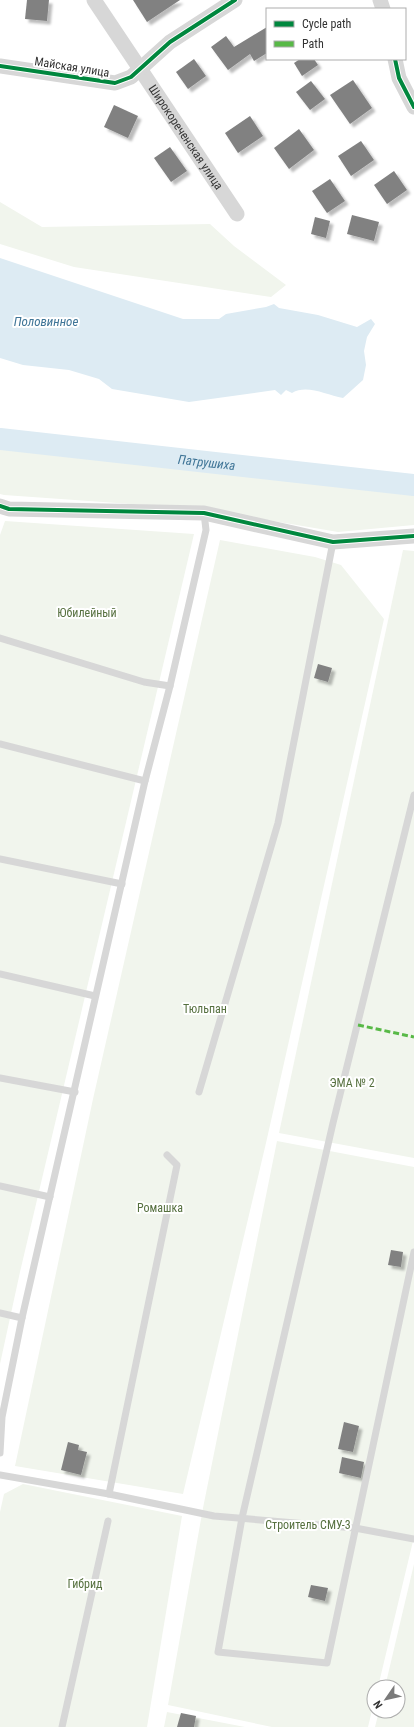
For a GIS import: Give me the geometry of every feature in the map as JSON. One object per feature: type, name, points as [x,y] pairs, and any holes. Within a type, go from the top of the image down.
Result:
[{"type":"street","name":"Широкореченская улица","points":[[94,0],[139,70],[237,214]]},
{"type":"street","name":"Майская улица","points":[[0,66],[115,83],[131,77],[170,42],[235,0]]},
{"type":"street","points":[[395,60],[399,78],[414,106]]},
{"type":"street","points":[[0,506],[9,509],[204,513],[333,542],[414,536]]},
{"type":"lane","points":[[0,1453],[1,1416],[22,1318],[75,1092],[95,996],[145,781],[170,686],[206,530],[204,513]]},
{"type":"lane","points":[[199,1092],[278,823],[333,542]]},
{"type":"lane","points":[[0,638],[144,682],[170,686]]},
{"type":"lane","points":[[0,744],[145,781]]},
{"type":"lane","points":[[414,795],[333,1123],[242,1518],[218,1652],[327,1663],[414,1252]]},
{"type":"lane","points":[[0,859],[122,884]]},
{"type":"lane","points":[[0,974],[95,996]]},
{"type":"lane","points":[[0,1078],[75,1092]]},
{"type":"lane","points":[[110,1494],[177,1165],[167,1155]]},
{"type":"lane","points":[[0,1186],[50,1197]]},
{"type":"lane","points":[[0,1313],[22,1318]]},
{"type":"lane","points":[[0,1475],[110,1494],[214,1516],[355,1528],[414,1539]]},
{"type":"lane","points":[[62,1727],[108,1521]]},
{"type":"green space","points":[[0,202],[42,227],[210,224],[234,246],[286,285],[271,297],[74,267],[0,244]]},
{"type":"green space","points":[[0,448],[181,465],[414,493],[414,525],[338,532],[202,509],[4,495],[0,494]]},
{"type":"green space","name":"Юбилейный","points":[[5,521],[194,534],[20,1272],[0,1364],[0,535]]},
{"type":"green space","name":"Тюльпан","points":[[220,540],[315,557],[341,565],[384,619],[266,1143],[183,1494],[15,1466],[93,1099]]},
{"type":"green space","name":"ЭМА № 2","points":[[403,550],[414,551],[414,1158],[279,1133]]},
{"type":"green space","name":"Строитель СМУ-3","points":[[277,1141],[414,1167],[414,1537],[380,1679],[366,1679],[366,1719],[370,1719],[368,1727],[272,1727],[168,1705],[203,1508]]},
{"type":"green space","name":"Гибрид","points":[[23,1484],[182,1516],[147,1727],[0,1727],[0,1512],[4,1494]]},
{"type":"green space","points":[[414,1564],[414,1727],[375,1727],[377,1719],[406,1719],[406,1679],[387,1679]]},
{"type":"green space","points":[[167,1712],[245,1727],[164,1727]]},
{"type":"water","name":"Половинное","points":[[0,258],[183,319],[219,319],[226,314],[266,307],[274,304],[279,308],[318,315],[357,327],[371,319],[375,324],[367,337],[364,351],[366,365],[363,380],[343,398],[310,390],[292,393],[286,390],[281,395],[275,390],[189,402],[112,389],[99,379],[69,370],[23,365],[0,358]]},
{"type":"building","points":[[27,0],[49,0],[47,21],[25,19]]},
{"type":"building","points":[[133,0],[180,0],[147,22]]},
{"type":"building","points":[[266,28],[266,54],[254,61],[250,54],[228,70],[211,47],[226,36],[234,47]]},
{"type":"building","points":[[194,59],[206,76],[188,89],[176,72]]},
{"type":"building","points":[[298,60],[315,60],[318,65],[302,76],[294,63]]},
{"type":"building","points":[[353,80],[372,108],[350,124],[330,95]]},
{"type":"building","points":[[311,81],[325,99],[310,110],[296,92]]},
{"type":"building","points":[[114,105],[138,116],[128,138],[104,127]]},
{"type":"building","points":[[250,116],[263,136],[238,153],[225,133]]},
{"type":"building","points":[[299,129],[314,150],[289,169],[274,148]]},
{"type":"building","points":[[361,141],[374,160],[351,176],[338,156]]},
{"type":"building","points":[[170,147],[187,171],[171,182],[154,158]]},
{"type":"building","points":[[394,171],[407,190],[387,204],[374,185]]},
{"type":"building","points":[[330,179],[345,201],[327,213],[312,191]]},
{"type":"building","points":[[352,215],[379,222],[374,241],[347,234]]},
{"type":"building","points":[[315,217],[330,221],[326,238],[311,234]]},
{"type":"building","points":[[318,664],[332,668],[328,682],[314,678]]},
{"type":"building","points":[[391,1250],[403,1252],[401,1267],[388,1265]]},
{"type":"building","points":[[344,1422],[359,1426],[353,1452],[338,1449]]},
{"type":"building","points":[[68,1442],[79,1445],[78,1450],[87,1452],[81,1475],[61,1470]]},
{"type":"building","points":[[342,1457],[364,1462],[361,1478],[339,1473]]},
{"type":"building","points":[[311,1585],[328,1588],[325,1601],[308,1597]]},
{"type":"building","points":[[181,1713],[196,1716],[194,1727],[177,1727]]},
{"type":"waterway","name":"Патрушиха","points":[[0,439],[414,485]]},
{"type":"marked path","points":[[358,1025],[414,1037]]},
{"type":"cycle path","points":[[0,66],[115,83],[131,77],[170,42],[235,0]]},
{"type":"cycle path","points":[[395,60],[399,78],[414,107]]},
{"type":"cycle path","points":[[0,506],[9,509],[204,513],[333,542],[414,536]]},
{"type":"park label","name":"Ромашка","points":[[160,1208]]}]
